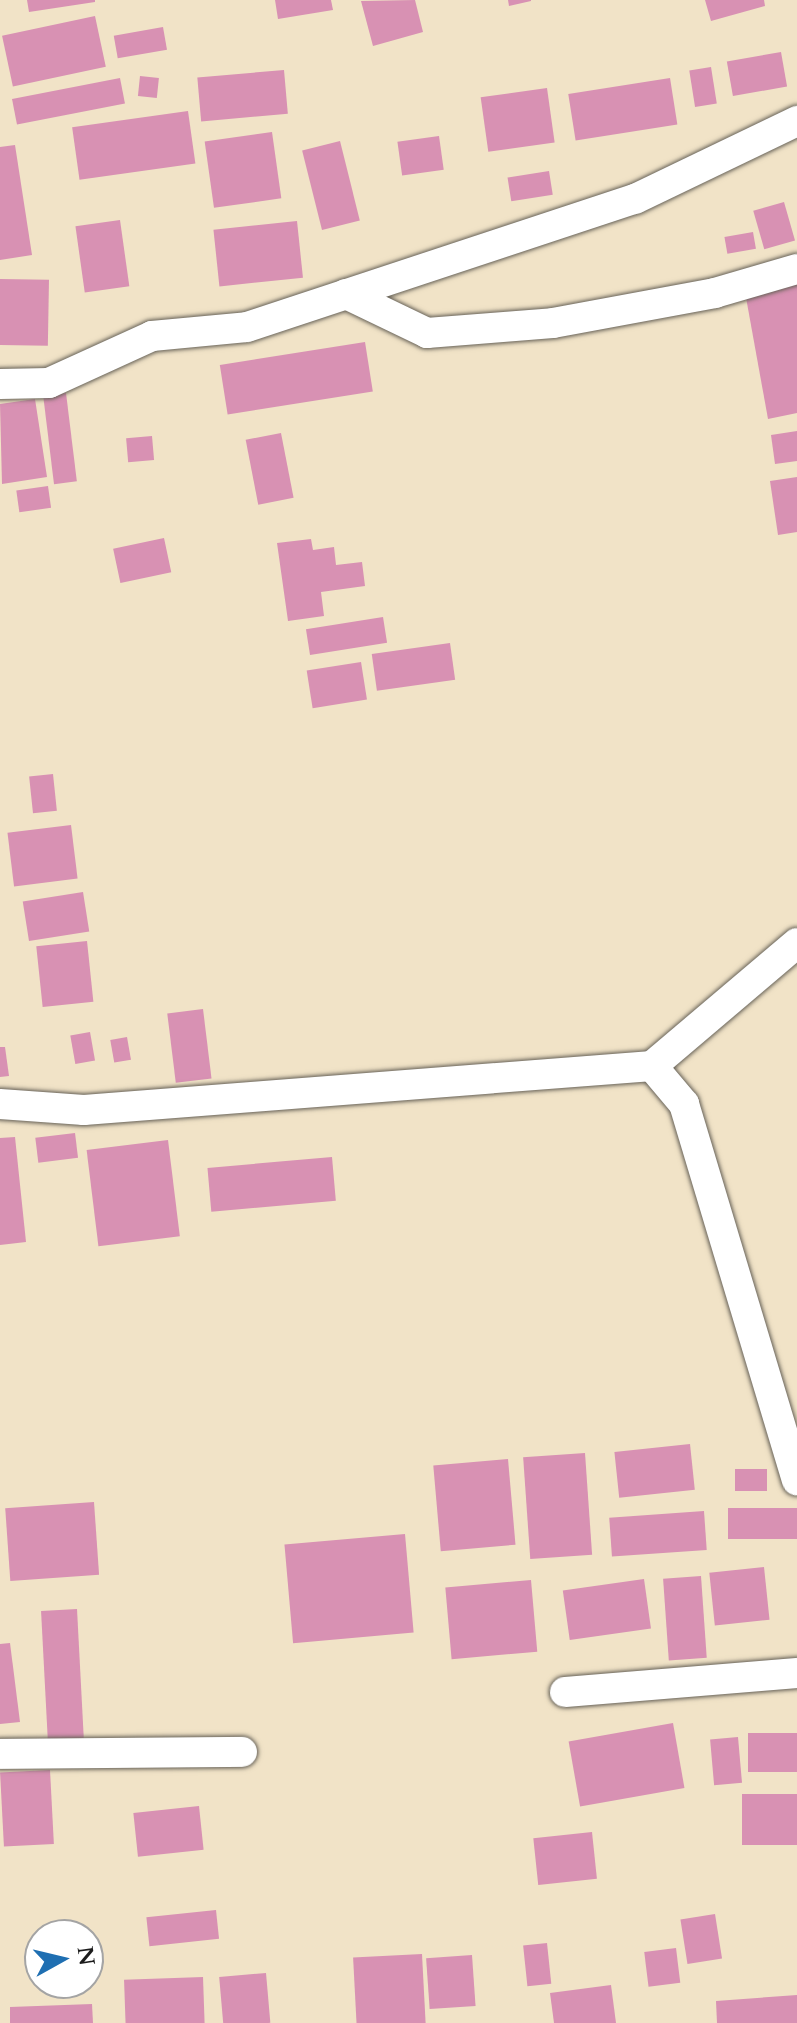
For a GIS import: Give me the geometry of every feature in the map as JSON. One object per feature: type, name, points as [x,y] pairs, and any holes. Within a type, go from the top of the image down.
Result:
[{"type":"street","points":[[0,384],[49,383],[152,336],[247,327],[635,199],[797,121]]},
{"type":"street","points":[[346,294],[427,333],[553,323],[715,293],[797,269]]},
{"type":"street","points":[[0,1104],[84,1110],[652,1066],[797,943]]},
{"type":"street","points":[[652,1066],[684,1104],[797,1480]]},
{"type":"street","points":[[565,1692],[797,1673]]},
{"type":"street","points":[[0,1754],[242,1752]]},
{"type":"building","points":[[27,0],[95,0],[95,2],[29,12]]},
{"type":"building","points":[[275,0],[331,0],[333,10],[278,19]]},
{"type":"building","points":[[415,0],[423,32],[373,46],[361,1]]},
{"type":"building","points":[[508,0],[531,0],[531,1],[509,6]]},
{"type":"building","points":[[705,0],[764,0],[765,6],[711,21]]},
{"type":"building","points":[[95,16],[106,67],[13,87],[2,36]]},
{"type":"building","points":[[163,27],[167,50],[118,58],[114,36]]},
{"type":"building","points":[[781,52],[787,86],[733,96],[727,62]]},
{"type":"building","points":[[711,67],[717,104],[695,107],[689,70]]},
{"type":"building","points":[[284,70],[288,114],[201,121],[197,78]]},
{"type":"building","points":[[140,76],[159,78],[157,98],[138,96]]},
{"type":"building","points":[[120,78],[125,104],[17,125],[12,99]]},
{"type":"building","points":[[670,78],[677,124],[576,141],[568,94]]},
{"type":"building","points":[[547,88],[555,142],[488,152],[481,97]]},
{"type":"building","points":[[188,111],[195,163],[80,180],[72,127]]},
{"type":"building","points":[[272,132],[281,198],[214,208],[205,141]]},
{"type":"building","points":[[439,136],[444,170],[402,176],[397,142]]},
{"type":"building","points":[[340,141],[360,221],[322,230],[302,150]]},
{"type":"building","points":[[15,145],[32,255],[0,260],[0,147]]},
{"type":"building","points":[[549,171],[553,195],[511,201],[508,178]]},
{"type":"building","points":[[784,202],[795,240],[764,249],[753,211]]},
{"type":"building","points":[[120,220],[129,286],[85,293],[75,226]]},
{"type":"building","points":[[297,221],[303,278],[219,286],[213,230]]},
{"type":"building","points":[[753,232],[756,249],[727,254],[724,237]]},
{"type":"building","points":[[0,279],[49,280],[48,346],[0,345]]},
{"type":"building","points":[[797,283],[797,413],[768,419],[745,292]]},
{"type":"building","points":[[365,342],[373,391],[228,414],[220,365]]},
{"type":"building","points":[[66,393],[77,481],[54,484],[43,396]]},
{"type":"building","points":[[35,399],[47,477],[2,484],[0,404]]},
{"type":"building","points":[[797,431],[797,461],[775,464],[771,435]]},
{"type":"building","points":[[281,433],[294,498],[258,505],[246,440]]},
{"type":"building","points":[[152,436],[154,460],[128,462],[126,438]]},
{"type":"building","points":[[797,477],[797,532],[778,535],[770,481]]},
{"type":"building","points":[[48,486],[51,508],[19,512],[16,490]]},
{"type":"building","points":[[164,538],[171,572],[120,583],[113,549]]},
{"type":"building","points":[[311,539],[313,550],[334,547],[336,565],[362,562],[365,586],[321,592],[324,616],[288,621],[277,543]]},
{"type":"building","points":[[383,617],[387,643],[310,655],[306,629]]},
{"type":"building","points":[[450,643],[455,680],[377,691],[372,654]]},
{"type":"building","points":[[361,662],[367,700],[313,708],[307,671]]},
{"type":"building","points":[[53,774],[57,811],[33,813],[29,777]]},
{"type":"building","points":[[71,825],[78,879],[14,886],[7,833]]},
{"type":"building","points":[[83,892],[89,932],[29,941],[23,902]]},
{"type":"building","points":[[87,941],[93,1002],[43,1007],[36,946]]},
{"type":"building","points":[[203,1009],[212,1078],[176,1083],[167,1013]]},
{"type":"building","points":[[90,1032],[95,1061],[75,1064],[70,1035]]},
{"type":"building","points":[[127,1037],[131,1060],[114,1063],[110,1040]]},
{"type":"building","points":[[0,1047],[5,1047],[9,1076],[0,1077]]},
{"type":"building","points":[[75,1133],[78,1158],[38,1163],[35,1138]]},
{"type":"building","points":[[15,1137],[26,1242],[0,1245],[0,1138]]},
{"type":"building","points":[[168,1140],[180,1236],[98,1246],[87,1150]]},
{"type":"building","points":[[332,1157],[336,1201],[211,1212],[207,1168]]},
{"type":"building","points":[[690,1444],[695,1490],[619,1498],[614,1452]]},
{"type":"building","points":[[585,1453],[592,1555],[530,1559],[523,1457]]},
{"type":"building","points":[[508,1459],[515,1545],[441,1551],[433,1466]]},
{"type":"building","points":[[735,1469],[767,1469],[767,1491],[735,1491]]},
{"type":"building","points":[[94,1502],[99,1575],[10,1581],[5,1508]]},
{"type":"building","points":[[728,1508],[797,1508],[797,1539],[728,1539]]},
{"type":"building","points":[[704,1511],[707,1550],[612,1557],[609,1518]]},
{"type":"building","points":[[405,1534],[414,1633],[293,1643],[284,1545]]},
{"type":"building","points":[[764,1567],[770,1620],[715,1625],[709,1573]]},
{"type":"building","points":[[701,1576],[707,1658],[669,1660],[663,1579]]},
{"type":"building","points":[[644,1579],[651,1629],[570,1640],[563,1590]]},
{"type":"building","points":[[531,1580],[537,1652],[452,1659],[445,1587]]},
{"type":"building","points":[[77,1609],[84,1738],[48,1740],[41,1611]]},
{"type":"building","points":[[10,1643],[20,1722],[0,1724],[0,1644]]},
{"type":"building","points":[[673,1723],[684,1788],[580,1806],[569,1741]]},
{"type":"building","points":[[748,1733],[797,1733],[797,1772],[748,1772]]},
{"type":"building","points":[[738,1737],[742,1783],[714,1785],[710,1739]]},
{"type":"building","points":[[50,1770],[54,1844],[4,1847],[0,1773]]},
{"type":"building","points":[[742,1794],[797,1794],[797,1845],[742,1845]]},
{"type":"building","points":[[199,1806],[204,1850],[138,1857],[133,1813]]},
{"type":"building","points":[[592,1832],[597,1879],[538,1885],[533,1838]]},
{"type":"building","points":[[216,1910],[219,1939],[149,1946],[146,1917]]},
{"type":"building","points":[[715,1914],[722,1958],[687,1964],[680,1919]]},
{"type":"building","points":[[547,1943],[551,1984],[527,1986],[523,1946]]},
{"type":"building","points":[[676,1948],[680,1983],[649,1987],[644,1952]]},
{"type":"building","points":[[422,1954],[426,2023],[357,2023],[353,1958]]},
{"type":"building","points":[[472,1955],[476,2006],[430,2009],[426,1958]]},
{"type":"building","points":[[266,1973],[270,2023],[223,2023],[219,1977]]},
{"type":"building","points":[[203,1977],[205,2023],[126,2023],[124,1980]]},
{"type":"building","points":[[611,1985],[616,2023],[554,2023],[550,1993]]},
{"type":"building","points":[[797,1995],[797,2023],[717,2023],[716,2001]]},
{"type":"building","points":[[92,2004],[93,2023],[10,2023],[10,2007]]}]
